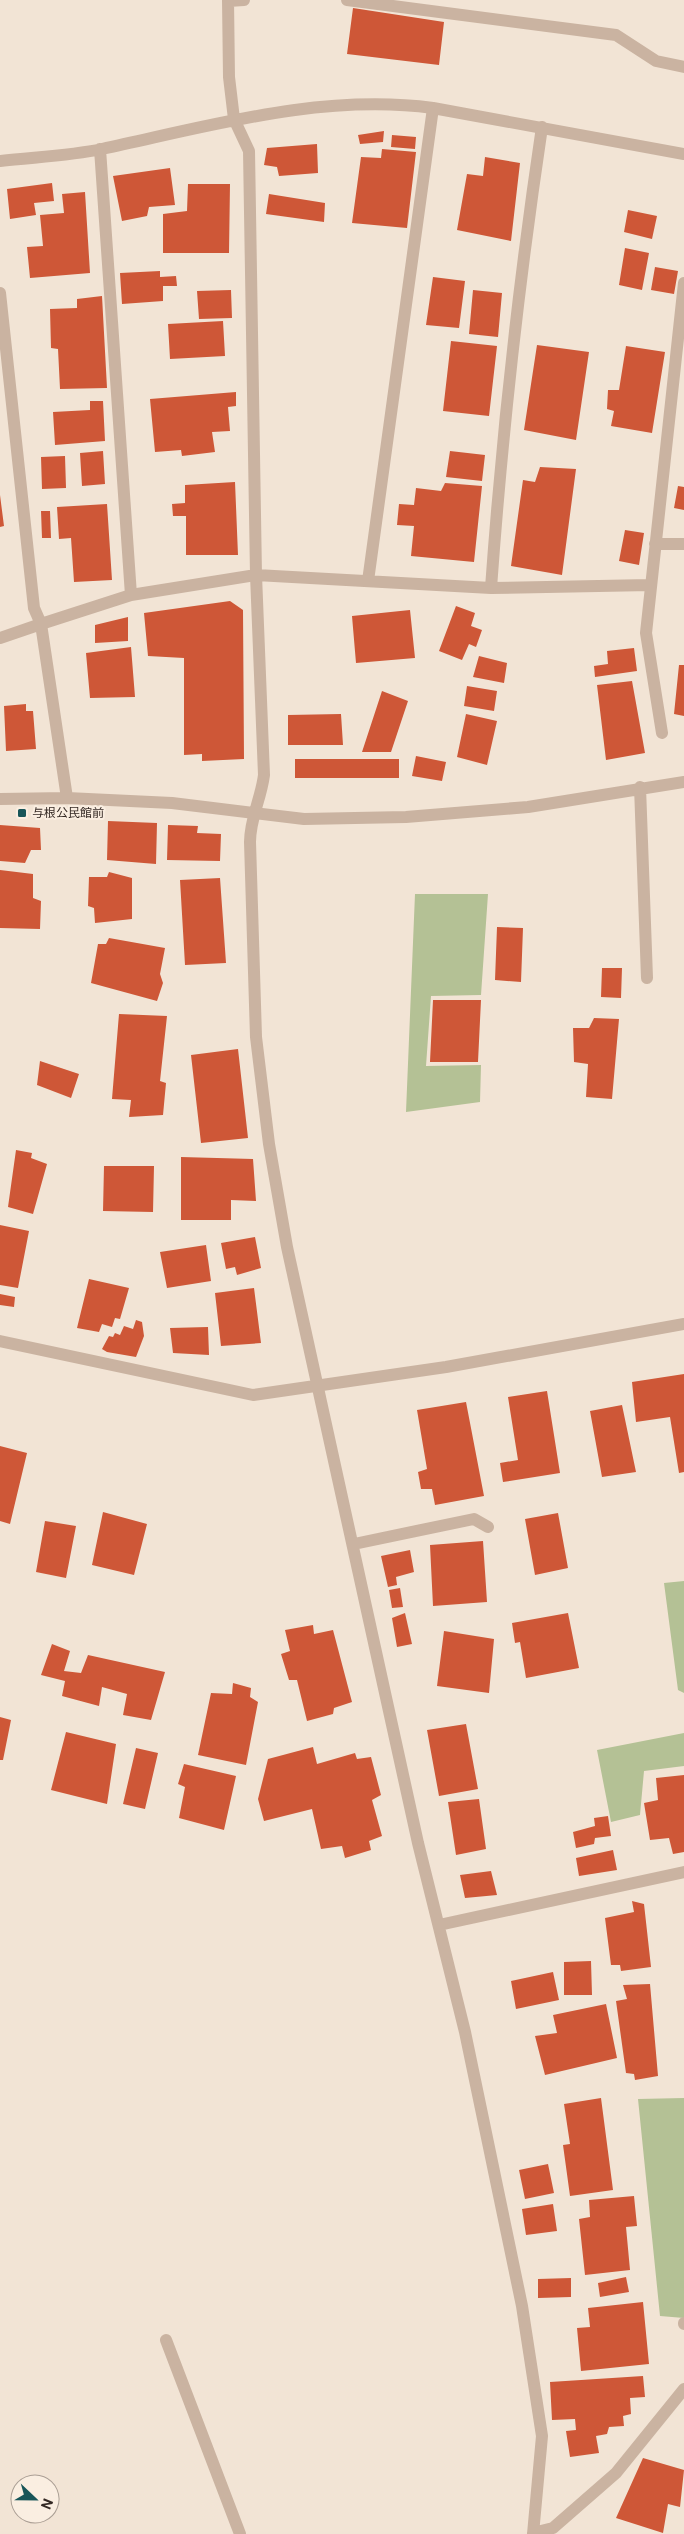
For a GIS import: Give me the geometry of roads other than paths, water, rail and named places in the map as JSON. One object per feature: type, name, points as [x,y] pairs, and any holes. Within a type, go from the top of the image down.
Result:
[{"type":"street","points":[[244,0],[228,1],[229,77],[234,119],[249,151],[256,575],[264,775],[262,789],[253,813],[250,842],[256,1037],[269,1144],[287,1247],[354,1544],[418,1843],[465,2032],[522,2306],[542,2436],[533,2534],[553,2528],[616,2474],[684,2389]]},
{"type":"street","points":[[347,0],[616,34],[656,60],[684,67]]},
{"type":"street","points":[[0,161],[100,149],[234,119],[355,104],[411,105],[433,108],[684,154]]},
{"type":"street","points":[[368,581],[433,108]]},
{"type":"street","points":[[491,588],[500,453],[526,230],[542,127]]},
{"type":"street","points":[[100,149],[131,594]]},
{"type":"street","points":[[662,733],[646,633],[684,283]]},
{"type":"street","points":[[0,293],[34,608],[41,624],[67,798]]},
{"type":"street","points":[[655,544],[684,544]]},
{"type":"street","points":[[0,638],[131,594],[256,575],[491,588],[650,585]]},
{"type":"street","points":[[0,799],[67,798],[172,803],[304,819],[406,817],[528,807],[684,782]]},
{"type":"street","points":[[640,788],[646,978]]},
{"type":"street","points":[[0,1341],[253,1395],[446,1367],[684,1324]]},
{"type":"street","points":[[354,1544],[474,1519],[488,1527]]},
{"type":"street","points":[[439,1925],[684,1872]]},
{"type":"street","points":[[166,2340],[240,2534]]},
{"type":"place","name":"与根公民館前","points":[[22,813]]}]
